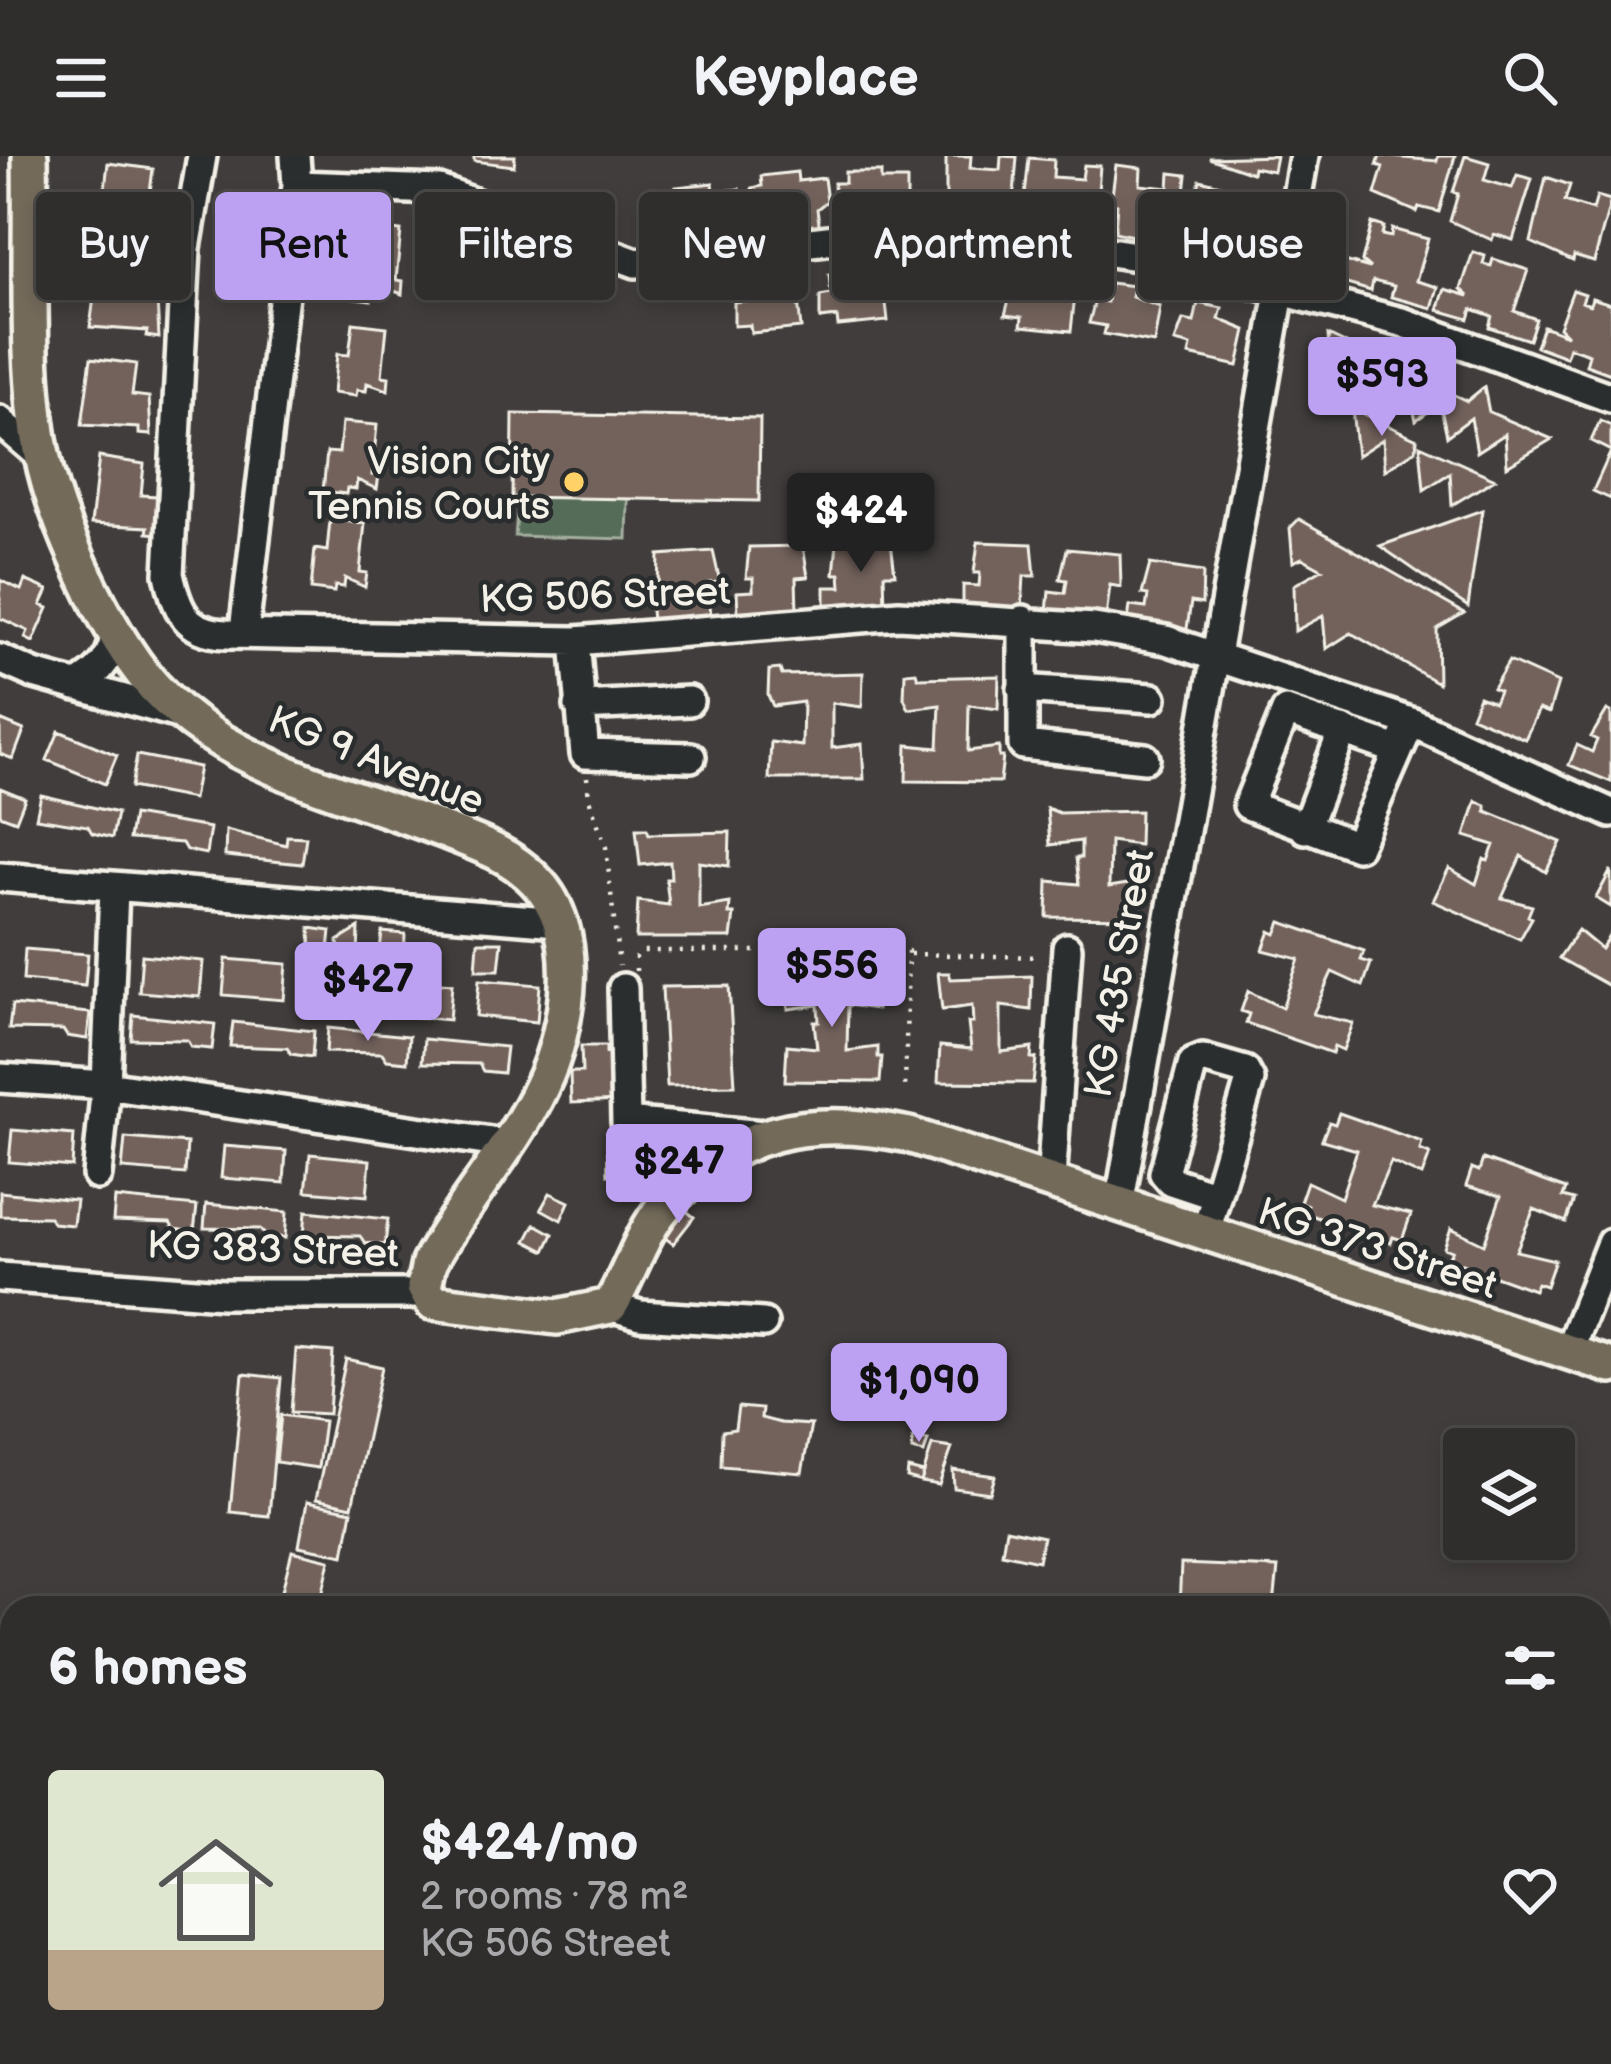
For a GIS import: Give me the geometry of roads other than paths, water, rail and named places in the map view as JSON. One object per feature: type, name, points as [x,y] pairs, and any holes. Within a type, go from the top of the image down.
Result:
[{"type":"main road","name":"KG 9 Avenue","points":[[30,156],[42,457],[54,497],[134,663],[182,716],[299,779],[503,854],[538,882],[560,922],[568,957],[561,1023],[542,1086],[429,1263],[427,1294]]},
{"type":"main road","points":[[610,1306],[660,1210],[700,1173],[763,1135],[854,1124],[909,1136],[1119,1206]]},
{"type":"main road","name":"KG 373 Street","points":[[1119,1206],[1611,1366]]},
{"type":"main road","name":"KG 383 Street","points":[[427,1294],[441,1306],[557,1317],[610,1306]]},
{"type":"street","name":"KG 506 Street","points":[[202,156],[186,248],[169,574],[183,619],[210,633],[574,641],[899,615],[1023,620],[1166,640],[1219,656],[1411,722],[1611,813]]},
{"type":"street","points":[[244,631],[297,185],[296,156]]},
{"type":"street","name":"KG 435 Street","points":[[1298,192],[1304,156]]},
{"type":"street","points":[[297,185],[439,190],[635,263],[844,238],[1051,243],[1138,257]]},
{"type":"street","name":"KG 435 Street","points":[[1119,1206],[1278,300]]},
{"type":"street","points":[[1315,300],[1516,358],[1611,398]]},
{"type":"street","points":[[0,421],[42,457]]},
{"type":"street","points":[[1023,620],[1023,745],[1145,758]]},
{"type":"street","points":[[76,686],[95,675],[108,658],[115,627]]},
{"type":"street","points":[[574,641],[585,754],[590,758],[691,757]]},
{"type":"street","points":[[0,659],[182,716]]},
{"type":"street","points":[[1022,688],[1152,698]]},
{"type":"street","points":[[579,706],[689,701]]},
{"type":"street","points":[[1396,750],[1294,711],[1281,715],[1248,805],[1357,846],[1411,722]]},
{"type":"street","points":[[1305,829],[1343,730]]},
{"type":"street","points":[[0,877],[560,922]]},
{"type":"street","points":[[97,1175],[106,1085],[114,889]]},
{"type":"street","points":[[1051,1184],[1066,953]]},
{"type":"street","points":[[622,984],[626,1122],[763,1135]]},
{"type":"street","points":[[1205,1235],[1250,1080],[1245,1071],[1203,1058],[1193,1063],[1164,1172],[1171,1181],[1213,1195]]},
{"type":"street","points":[[0,1078],[106,1085],[505,1144]]},
{"type":"street","points":[[1569,1351],[1611,1243]]},
{"type":"street","name":"KG 383 Street","points":[[0,1277],[223,1294],[427,1294]]},
{"type":"street","points":[[610,1306],[640,1315],[763,1323]]},
{"type":"place","name":"Vision City Tennis Courts","points":[[574,482]]}]
